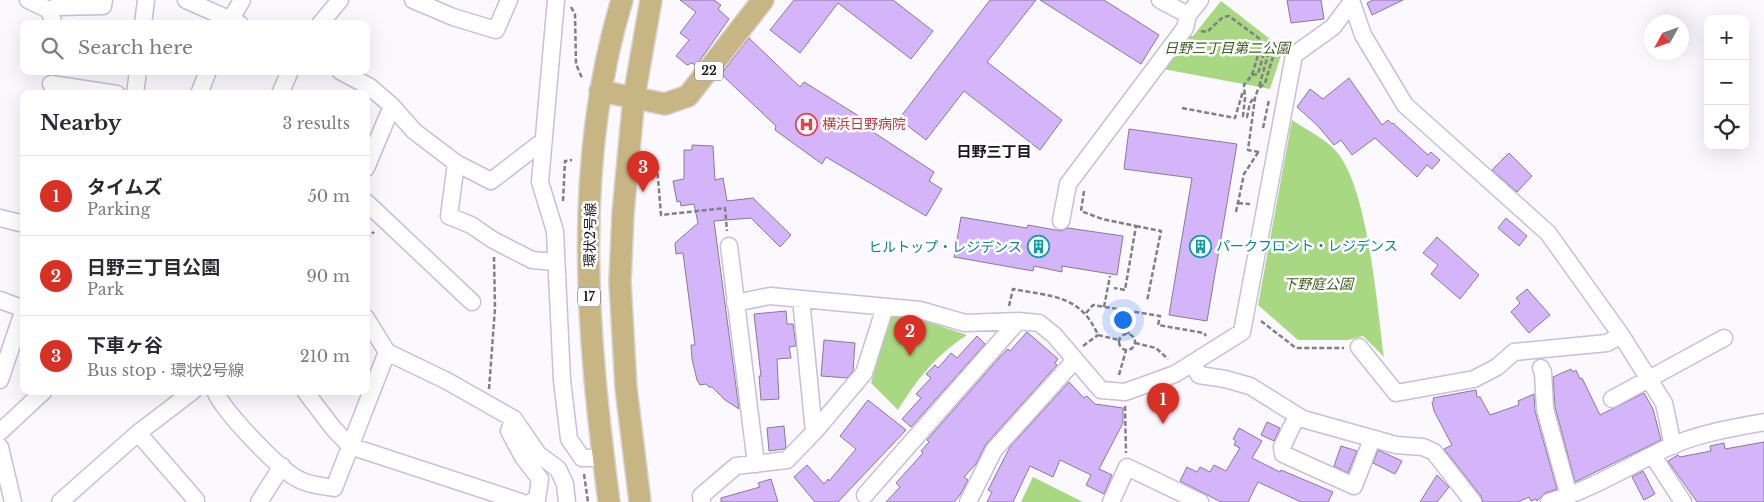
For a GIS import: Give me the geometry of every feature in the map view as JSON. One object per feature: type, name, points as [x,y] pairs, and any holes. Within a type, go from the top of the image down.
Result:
[{"type":"main road","name":"環状2号線","points":[[609,502],[593,374],[589,303],[591,170],[606,56],[622,0]]},
{"type":"main road","name":"17","points":[[640,502],[626,388],[620,282],[623,205],[634,97],[651,0]]},
{"type":"main road","name":"22","points":[[600,91],[666,104],[688,96],[763,0]]},
{"type":"street","points":[[28,0],[51,17],[56,6],[103,6],[104,0]]},
{"type":"street","points":[[144,20],[146,0]]},
{"type":"street","points":[[186,0],[228,20]]},
{"type":"street","points":[[233,20],[242,0]]},
{"type":"street","points":[[323,20],[340,0]]},
{"type":"street","points":[[413,0],[453,17],[496,30],[509,0]]},
{"type":"street","points":[[556,0],[540,182],[555,230],[562,380],[569,439],[582,458],[603,458]]},
{"type":"street","points":[[1160,0],[1187,18]]},
{"type":"street","points":[[1061,221],[1068,184],[1185,28],[1187,18],[1200,0]]},
{"type":"street","points":[[735,303],[770,296],[920,310],[966,323],[1012,321],[1039,323],[1054,335],[1101,390],[1125,392],[1175,374],[1242,332],[1294,55],[1333,27],[1351,1]]},
{"type":"street","points":[[1351,1],[1363,35],[1405,105],[1548,233],[1621,335],[1664,404],[1673,446]]},
{"type":"street","points":[[136,90],[137,75]]},
{"type":"street","points":[[201,90],[206,75]]},
{"type":"street","points":[[282,90],[288,75]]},
{"type":"street","points":[[348,75],[370,86],[392,106],[414,131],[456,163],[491,180],[543,141]]},
{"type":"street","points":[[51,83],[93,90]]},
{"type":"street","points":[[370,158],[392,106]]},
{"type":"street","points":[[456,163],[449,216],[471,225],[493,240],[532,260],[556,262]]},
{"type":"street","points":[[370,206],[472,302]]},
{"type":"street","points":[[1,219],[20,223]]},
{"type":"street","points":[[729,246],[756,464]]},
{"type":"street","points":[[801,299],[814,432]]},
{"type":"street","points":[[0,300],[20,308]]},
{"type":"street","points":[[702,502],[701,496],[736,466],[786,460],[814,432],[864,373],[885,307]]},
{"type":"street","points":[[0,380],[20,321]]},
{"type":"street","points":[[865,495],[1012,321]]},
{"type":"street","points":[[370,324],[387,352],[448,381],[514,419],[538,454],[558,469],[565,484],[567,502]]},
{"type":"street","points":[[1359,347],[1396,393],[1474,380],[1496,367],[1514,352],[1535,358],[1606,343],[1621,335]]},
{"type":"street","points":[[1612,399],[1724,338]]},
{"type":"street","points":[[217,395],[219,401],[238,425],[282,466],[300,480],[334,488],[387,352]]},
{"type":"street","points":[[1535,358],[1543,372],[1545,409],[1569,496]]},
{"type":"street","points":[[968,502],[994,450],[1075,360]]},
{"type":"street","points":[[1193,364],[1199,375],[1225,379],[1250,386],[1297,416],[1372,439],[1396,445],[1423,448],[1434,452],[1473,502]]},
{"type":"street","points":[[0,432],[40,395]]},
{"type":"street","points":[[60,502],[138,433],[188,395]]},
{"type":"street","points":[[308,395],[333,428],[350,446],[496,498],[521,502]]},
{"type":"street","points":[[1297,416],[1282,447],[1283,454],[1354,486],[1372,439]]},
{"type":"street","points":[[514,419],[509,431],[524,457],[540,479],[537,499],[531,502]]},
{"type":"street","points":[[1549,502],[1569,496],[1673,446],[1728,429],[1764,422]]},
{"type":"street","points":[[138,433],[196,500]]},
{"type":"street","points":[[0,447],[13,502]]},
{"type":"street","points":[[1653,456],[1683,502]]},
{"type":"street","points":[[259,502],[282,466]]},
{"type":"street","points":[[1111,502],[1127,467],[1189,500]]},
{"type":"path","points":[[568,0],[575,14],[576,64],[582,78]]},
{"type":"path","points":[[1182,108],[1234,118],[1246,81],[1252,75],[1261,45],[1258,35],[1230,16],[1223,17],[1212,29],[1204,33],[1187,18]]},
{"type":"path","points":[[1244,90],[1243,116],[1247,117],[1250,103],[1258,89],[1272,44],[1267,42],[1258,74],[1252,75]]},
{"type":"path","points":[[1258,89],[1265,83],[1275,50],[1282,53]]},
{"type":"path","points":[[1262,132],[1267,103],[1273,95]]},
{"type":"path","points":[[1254,98],[1248,150],[1259,151]]},
{"type":"path","points":[[1236,212],[1244,174],[1259,151],[1260,142]]},
{"type":"path","points":[[550,214],[563,208],[564,161],[572,160]]},
{"type":"path","points":[[657,166],[661,215],[725,208],[729,246]]},
{"type":"path","points":[[1085,188],[1081,211],[1102,219],[1161,231],[1147,301]]},
{"type":"path","points":[[1238,203],[1251,205]]},
{"type":"path","points":[[1114,288],[1125,290],[1136,226]]},
{"type":"path","points":[[488,405],[495,308],[493,240]]},
{"type":"path","points":[[1104,307],[1110,276]]},
{"type":"path","points":[[1012,321],[1013,289],[1071,302],[1091,319],[1098,335],[1119,340]]},
{"type":"path","points":[[1086,313],[1093,305],[1160,316],[1158,325],[1204,333],[1215,349]]},
{"type":"path","points":[[1246,310],[1296,348],[1332,350],[1359,347]]},
{"type":"path","points":[[1128,334],[1133,312]]},
{"type":"path","points":[[1119,340],[1122,335],[1128,334],[1134,337],[1134,347],[1126,350]]},
{"type":"path","points":[[1119,340],[1122,348],[1126,350]]},
{"type":"path","points":[[1135,342],[1148,344],[1161,351],[1175,374]]},
{"type":"path","points":[[1120,373],[1126,350]]},
{"type":"path","points":[[1125,392],[1126,440]]},
{"type":"path","points":[[582,458],[588,502]]},
{"type":"green space","name":"日野三丁目第二公園","points":[[1221,1],[1283,49],[1270,89],[1163,69],[1189,36],[1193,36]]},
{"type":"green space","name":"下野庭公園","points":[[1292,120],[1333,148],[1345,164],[1355,187],[1369,246],[1384,357],[1363,336],[1348,340],[1298,340],[1258,305]]},
{"type":"green space","points":[[891,316],[925,321],[967,335],[928,368],[898,410],[871,383]]},
{"type":"green space","points":[[1033,477],[1083,502],[1021,502]]},
{"type":"building","points":[[680,0],[714,0],[721,5],[718,9],[729,19],[696,66],[692,63],[687,65],[676,56],[689,40],[680,33],[696,12]]},
{"type":"building","points":[[794,0],[893,0],[933,31],[911,59],[838,3],[800,53],[770,30]]},
{"type":"building","points":[[990,0],[1036,0],[987,62],[1062,120],[1040,150],[964,91],[926,140],[899,119]]},
{"type":"building","points":[[1040,0],[1104,0],[1159,35],[1141,64]]},
{"type":"building","points":[[1287,0],[1321,0],[1324,19],[1291,23]]},
{"type":"building","points":[[1373,0],[1403,0],[1372,15],[1367,3]]},
{"type":"building","points":[[749,38],[800,87],[804,82],[870,123],[867,128],[934,172],[929,181],[942,189],[926,216],[826,157],[822,164],[775,130],[776,126],[721,74]]},
{"type":"building","points":[[1349,78],[1382,125],[1388,120],[1393,123],[1428,155],[1431,152],[1440,160],[1432,169],[1427,165],[1417,177],[1375,138],[1352,155],[1341,140],[1334,145],[1317,125],[1297,107],[1310,89],[1323,99]]},
{"type":"building","name":"パークフロント・レジデンス","points":[[1129,129],[1237,144],[1207,321],[1169,315],[1192,178],[1124,169]]},
{"type":"building","points":[[692,145],[713,146],[715,180],[723,178],[727,201],[753,198],[791,235],[780,247],[751,218],[714,221],[739,409],[725,400],[712,387],[706,384],[700,385],[692,359],[691,345],[695,345],[683,253],[676,254],[675,243],[698,223],[694,204],[681,206],[680,201],[677,202],[673,181],[684,179],[684,150],[692,150]]},
{"type":"building","points":[[1509,153],[1532,176],[1517,192],[1492,170]]},
{"type":"building","name":"ヒルトップ・レジデンス","points":[[961,217],[1027,228],[1028,225],[1061,231],[1068,228],[1123,236],[1117,275],[1062,266],[1062,272],[1034,266],[1033,271],[954,257]]},
{"type":"building","points":[[1506,218],[1527,236],[1519,246],[1498,228]]},
{"type":"building","points":[[1437,237],[1479,275],[1460,299],[1431,274],[1438,265],[1423,253]]},
{"type":"building","points":[[1527,289],[1550,315],[1529,333],[1511,312],[1520,303],[1516,298]]},
{"type":"building","points":[[786,311],[787,324],[793,324],[796,346],[789,347],[791,358],[777,359],[779,399],[761,400],[759,376],[761,376],[754,314]]},
{"type":"building","points":[[1027,332],[1058,359],[1055,363],[1057,365],[986,444],[976,464],[964,477],[968,480],[960,495],[954,502],[886,502],[900,487],[896,483],[923,453],[921,451],[929,442],[927,440],[1000,357],[1008,349],[1010,351]]},
{"type":"building","points":[[977,336],[985,344],[911,427],[902,419],[921,398],[916,394],[931,378],[926,374],[935,365],[938,368],[951,353],[957,358]]},
{"type":"building","points":[[824,340],[855,343],[853,371],[847,378],[821,376]]},
{"type":"building","points":[[1571,369],[1573,372],[1576,370],[1580,379],[1582,378],[1600,415],[1644,393],[1653,409],[1661,440],[1575,482],[1555,407],[1553,377]]},
{"type":"building","points":[[1069,382],[1084,398],[1087,396],[1095,404],[1123,408],[1123,423],[1099,469],[1112,475],[1104,494],[1086,485],[1091,475],[1060,460],[1053,477],[1030,466],[1013,502],[987,502],[992,492],[988,490],[1010,447]]},
{"type":"building","points":[[1476,390],[1477,397],[1480,397],[1490,415],[1519,405],[1518,401],[1534,394],[1535,411],[1557,489],[1545,493],[1537,501],[1536,499],[1531,501],[1529,497],[1518,502],[1483,502],[1481,496],[1444,449],[1452,445],[1434,411],[1432,402],[1434,401],[1433,398]]},
{"type":"building","points":[[868,400],[906,430],[838,502],[815,502],[794,477],[807,465],[824,484],[828,479],[829,481],[856,449],[840,436]]},
{"type":"building","points":[[1267,422],[1280,428],[1274,441],[1261,435]]},
{"type":"building","points":[[784,426],[786,447],[769,451],[767,428]]},
{"type":"building","points":[[1239,428],[1262,441],[1252,458],[1280,472],[1281,470],[1333,492],[1328,502],[1301,502],[1258,482],[1248,502],[1221,502],[1180,481],[1187,467],[1197,472],[1200,467],[1210,472],[1214,465],[1226,471],[1240,448],[1234,445],[1236,441],[1233,439]]},
{"type":"building","points":[[1764,442],[1764,502],[1697,502],[1668,461],[1678,455],[1680,457],[1711,451],[1710,446],[1724,443],[1725,449]]},
{"type":"building","points":[[1341,446],[1357,451],[1348,473],[1334,466]]},
{"type":"building","points":[[1378,450],[1402,461],[1395,474],[1373,463]]},
{"type":"building","points":[[1643,471],[1655,494],[1644,500],[1632,477]]},
{"type":"building","points":[[1437,475],[1449,487],[1437,502],[1420,502]]},
{"type":"building","points":[[771,479],[778,502],[721,502],[721,498],[760,487],[758,483]]},
{"type":"place","name":"横浜日野病院","points":[[806,124]]},
{"type":"place","name":"下車ヶ谷","points":[[643,192]]},
{"type":"place","name":"パークフロント・レジデンス","points":[[1200,246]]},
{"type":"place","name":"ヒルトップ・レジデンス","points":[[1038,247]]},
{"type":"place","name":"日野三丁目公園","points":[[910,356]]},
{"type":"place","name":"タイムズ","points":[[1163,424]]},
{"type":"district","name":"日野三丁目","points":[[994,152]]}]
